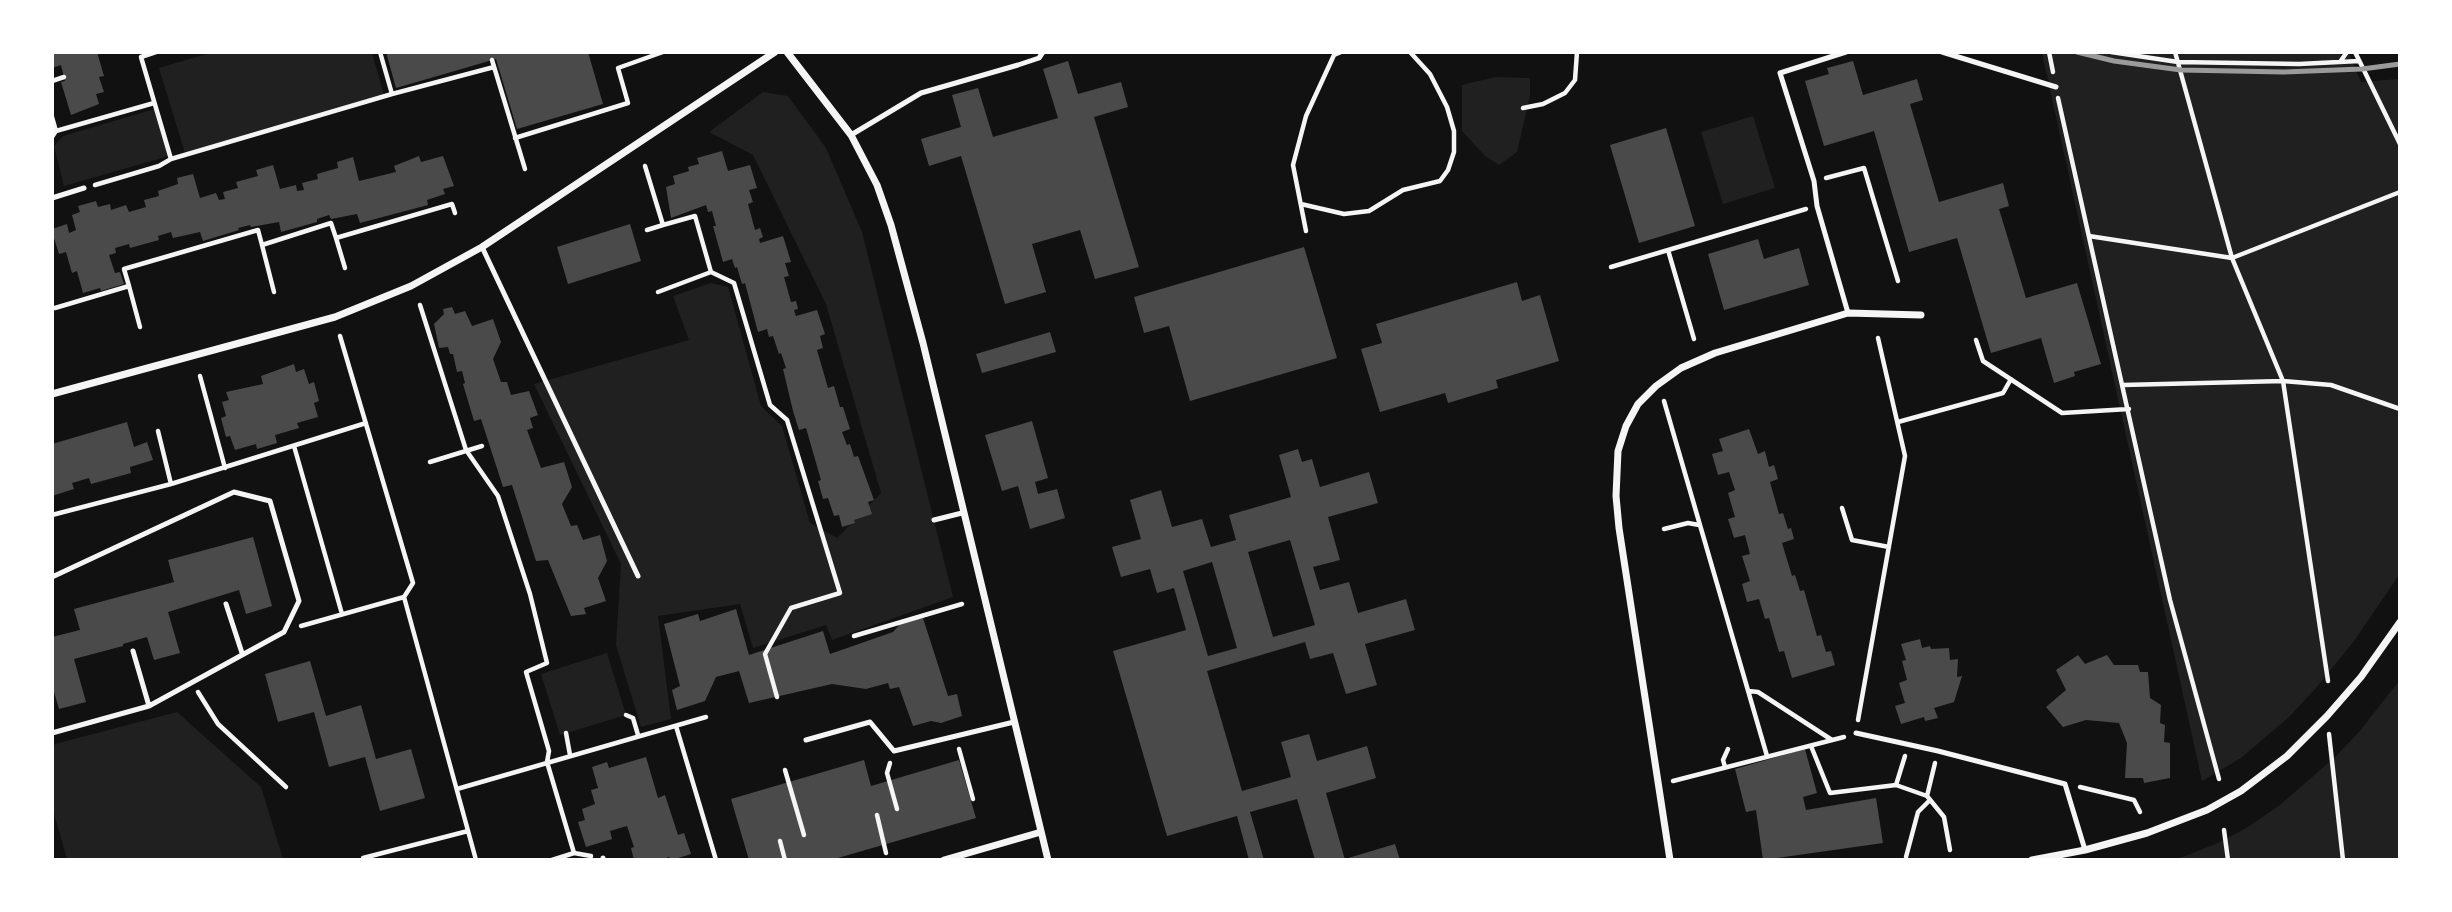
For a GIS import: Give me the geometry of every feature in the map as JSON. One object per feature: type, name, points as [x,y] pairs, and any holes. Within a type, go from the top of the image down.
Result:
[{"type":"street","points":[[52,394],[335,317],[411,286],[482,247],[775,52]]},
{"type":"street","points":[[787,52],[851,135],[877,185],[891,225],[923,343],[962,513],[1048,859]]},
{"type":"street","points":[[1670,859],[1630,610],[1616,496],[1618,452],[1626,426],[1638,404],[1656,386],[1681,368],[1715,353],[1848,313],[1921,315]]},
{"type":"street","points":[[2032,859],[2085,850],[2147,833],[2207,810],[2241,791],[2287,756],[2361,677],[2399,622]]},
{"type":"street","points":[[944,859],[1041,832]]},
{"type":"lane","points":[[851,135],[921,93],[1039,58],[1043,52]]},
{"type":"lane","points":[[1846,52],[1780,73],[1814,181],[1817,206],[1848,313]]},
{"type":"lane","points":[[1942,52],[2056,87]]},
{"type":"lane","points":[[52,198],[84,188]]},
{"type":"lane","points":[[482,247],[638,576]]},
{"type":"lane","points":[[52,576],[234,492],[270,501],[299,601],[284,632],[149,706],[52,733]]},
{"type":"lane","points":[[934,520],[962,513]]},
{"type":"lane","points":[[226,604],[242,653]]},
{"type":"lane","points":[[133,651],[149,706]]},
{"type":"lane","points":[[806,740],[870,722],[894,751],[1013,722]]},
{"type":"lane","points":[[1856,733],[2065,784],[2085,850]]},
{"type":"path","points":[[156,52],[141,57],[171,159]]},
{"type":"path","points":[[380,52],[392,94]]},
{"type":"path","points":[[515,138],[628,103],[618,68],[663,52]]},
{"type":"path","points":[[1306,231],[1293,165],[1303,128],[1334,55],[1341,52]]},
{"type":"path","points":[[1301,204],[1344,214],[1369,211],[1404,190],[1440,181],[1448,170],[1454,152],[1454,131],[1447,107],[1430,74],[1410,52]]},
{"type":"path","points":[[1524,108],[1543,104],[1565,93],[1575,79],[1577,52]]},
{"type":"path","points":[[2049,52],[2170,600],[2219,779]]},
{"type":"path","points":[[2111,52],[2178,62],[2287,64],[2359,61]]},
{"type":"path","points":[[2175,52],[2232,258],[2283,381],[2328,681]]},
{"type":"path","points":[[2340,62],[2347,52]]},
{"type":"path","points":[[2355,52],[2397,133],[2399,144]]},
{"type":"path","points":[[84,188],[159,166],[171,159],[493,63],[525,169]]},
{"type":"path","points":[[52,81],[64,77]]},
{"type":"path","points":[[52,137],[56,131],[154,103]]},
{"type":"path","points":[[52,117],[56,131]]},
{"type":"path","points":[[645,166],[663,225]]},
{"type":"path","points":[[1814,181],[1864,168],[1898,281]]},
{"type":"path","points":[[2089,236],[2232,258],[2399,191]]},
{"type":"path","points":[[336,237],[452,204],[455,213]]},
{"type":"path","points":[[1611,267],[1817,206]]},
{"type":"path","points":[[647,230],[695,216],[711,272]]},
{"type":"path","points":[[262,246],[331,223],[345,268]]},
{"type":"path","points":[[140,327],[124,269],[258,230],[274,292]]},
{"type":"path","points":[[1668,250],[1693,340]]},
{"type":"path","points":[[659,292],[711,272],[734,283],[770,405],[787,420],[794,455],[839,593],[791,608],[765,654],[777,697]]},
{"type":"path","points":[[55,308],[129,286]]},
{"type":"path","points":[[420,305],[466,450],[499,496],[533,606],[547,663],[526,672],[549,751],[547,762],[574,853]]},
{"type":"path","points":[[284,632],[404,597],[413,583],[340,336]]},
{"type":"path","points":[[1658,784],[1856,733],[1905,456],[1878,338]]},
{"type":"path","points":[[1976,341],[1983,361],[2062,413],[2129,409]]},
{"type":"path","points":[[200,376],[225,468]]},
{"type":"path","points":[[1898,422],[2003,393],[2011,379]]},
{"type":"path","points":[[2123,385],[2283,381],[2331,385],[2399,409]]},
{"type":"path","points":[[1664,401],[1767,757]]},
{"type":"path","points":[[52,515],[171,484],[366,423]]},
{"type":"path","points":[[158,431],[171,484]]},
{"type":"path","points":[[294,446],[342,614]]},
{"type":"path","points":[[430,462],[482,446]]},
{"type":"path","points":[[1842,508],[1852,540],[1889,547]]},
{"type":"path","points":[[1664,529],[1688,523],[1699,524]]},
{"type":"path","points":[[404,597],[477,859]]},
{"type":"path","points":[[854,636],[962,604]]},
{"type":"path","points":[[192,682],[218,724],[286,787]]},
{"type":"path","points":[[1749,691],[1758,692],[1833,740]]},
{"type":"path","points":[[626,715],[633,718],[638,735]]},
{"type":"path","points":[[457,789],[706,717]]},
{"type":"path","points":[[676,726],[715,859]]},
{"type":"path","points":[[2328,730],[2343,859]]},
{"type":"path","points":[[566,733],[570,755]]},
{"type":"path","points":[[956,737],[973,799]]},
{"type":"path","points":[[1896,785],[1908,744]]},
{"type":"path","points":[[1811,746],[1830,793],[1896,785],[1929,798],[1944,817],[1950,850]]},
{"type":"path","points":[[1725,767],[1723,760],[1728,749]]},
{"type":"path","points":[[894,751],[887,773],[897,809]]},
{"type":"path","points":[[1906,857],[1917,812],[1929,798],[1938,751]]},
{"type":"path","points":[[785,770],[804,835]]},
{"type":"path","points":[[2065,784],[2134,800],[2140,812]]},
{"type":"path","points":[[877,815],[886,853]]},
{"type":"path","points":[[2224,830],[2228,859]]},
{"type":"path","points":[[363,858],[468,831]]},
{"type":"path","points":[[780,841],[785,859]]},
{"type":"path","points":[[552,859],[574,853],[603,859]]},
{"type":"shaded area","points":[[210,53],[372,53],[384,95],[185,153],[159,68]]},
{"type":"shaded area","points":[[2042,53],[2349,53],[2361,82],[2399,79],[2399,575],[2354,641],[2289,717],[2241,758],[2202,781]]},
{"type":"shaded area","points":[[1496,77],[1530,78],[1530,96],[1517,152],[1499,165],[1485,156],[1462,131],[1462,85]]},
{"type":"shaded area","points":[[763,92],[788,96],[826,148],[862,232],[953,597],[832,640],[826,625],[753,648],[740,604],[658,616],[671,719],[641,727],[616,645],[621,564],[534,384],[689,340],[673,296],[711,283],[728,287],[761,406],[782,426],[810,523],[837,538],[881,493],[826,304],[753,155],[709,132]]},
{"type":"shaded area","points":[[155,109],[169,156],[64,186],[54,146],[63,136]]},
{"type":"shaded area","points":[[1753,116],[1775,188],[1723,204],[1701,132]]},
{"type":"shaded area","points":[[607,653],[626,715],[560,735],[541,674]]},
{"type":"shaded area","points":[[2399,681],[2399,859],[2175,860],[2218,843],[2280,805],[2334,758],[2359,732]]},
{"type":"shaded area","points":[[177,712],[261,787],[283,859],[67,859],[53,810],[55,744]]},
{"type":"building","points":[[52,52],[97,52],[104,76],[99,77],[104,92],[96,94],[99,104],[71,115],[61,82],[65,81],[61,65],[52,68]]},
{"type":"building","points":[[386,52],[588,52],[603,104],[517,129],[496,59],[396,88]]},
{"type":"building","points":[[1068,61],[1078,94],[1121,82],[1128,107],[1094,117],[1139,267],[1095,279],[1080,230],[1032,244],[1046,292],[1005,304],[961,156],[929,166],[921,139],[961,127],[952,95],[978,88],[993,137],[1058,118],[1043,69]]},
{"type":"building","points":[[1853,61],[1863,95],[1917,79],[1923,100],[1910,104],[1939,202],[2003,183],[2009,206],[1999,209],[2026,298],[2077,283],[2101,364],[2074,372],[2075,376],[2054,383],[2041,338],[1991,353],[1957,238],[1909,252],[1874,131],[1824,146],[1805,81],[1829,74],[1827,68]]},
{"type":"building","points":[[1666,128],[1695,226],[1639,243],[1610,145]]},
{"type":"building","points":[[722,151],[728,171],[750,165],[757,188],[749,190],[753,202],[748,204],[755,230],[760,228],[763,237],[759,239],[760,243],[783,236],[791,262],[785,263],[789,276],[784,277],[791,302],[796,301],[796,316],[817,310],[825,334],[820,336],[823,348],[817,350],[828,388],[834,386],[840,407],[843,407],[850,429],[842,432],[854,457],[858,456],[874,500],[868,502],[872,514],[854,520],[855,523],[842,527],[839,515],[834,516],[828,498],[823,499],[818,481],[821,480],[806,428],[799,430],[793,411],[781,353],[779,354],[773,336],[769,337],[767,329],[758,332],[745,283],[742,284],[732,259],[723,262],[713,226],[716,226],[712,211],[708,212],[706,205],[671,218],[666,187],[675,184],[673,176],[689,171],[688,167],[699,164],[697,158]]},
{"type":"building","points":[[419,156],[421,162],[443,156],[454,186],[443,189],[445,194],[427,200],[428,205],[360,223],[357,214],[331,219],[329,215],[317,219],[317,222],[281,232],[279,222],[250,225],[203,241],[200,232],[173,238],[171,232],[158,236],[159,240],[130,248],[129,244],[115,248],[116,253],[109,255],[115,273],[120,272],[124,284],[101,291],[100,288],[83,293],[77,271],[72,273],[66,252],[59,254],[52,232],[52,229],[67,224],[69,233],[76,230],[72,215],[80,212],[78,206],[96,201],[98,207],[110,204],[111,210],[126,205],[129,212],[146,207],[144,200],[159,196],[158,191],[178,184],[177,178],[193,174],[200,198],[216,193],[219,200],[225,199],[223,192],[238,188],[236,182],[258,176],[256,170],[273,165],[280,189],[296,185],[297,191],[304,190],[302,183],[318,179],[317,174],[338,168],[337,162],[353,157],[359,181],[396,172],[394,166]]},
{"type":"building","points":[[630,224],[641,261],[568,284],[557,247]]},
{"type":"building","points":[[1758,239],[1764,259],[1799,248],[1809,285],[1724,310],[1708,254]]},
{"type":"building","points":[[1304,247],[1337,358],[1190,401],[1169,326],[1144,333],[1134,297]]},
{"type":"building","points":[[1517,282],[1522,301],[1540,295],[1559,361],[1496,380],[1498,388],[1448,403],[1445,393],[1380,412],[1361,349],[1382,343],[1376,324]]},
{"type":"building","points":[[452,307],[455,314],[465,311],[472,326],[493,319],[501,342],[493,359],[501,382],[507,382],[511,395],[529,391],[538,415],[530,418],[533,428],[527,430],[541,468],[564,462],[572,487],[562,504],[571,526],[577,525],[583,540],[600,535],[607,561],[598,578],[606,601],[584,608],[586,614],[571,616],[548,560],[536,561],[512,485],[503,487],[481,419],[474,421],[462,371],[457,372],[453,354],[450,354],[448,347],[439,348],[434,324],[444,314],[443,309]]},
{"type":"building","points":[[1050,332],[1056,352],[982,373],[976,354]]},
{"type":"building","points":[[294,364],[296,372],[304,369],[309,384],[314,382],[319,401],[314,403],[318,417],[297,423],[299,428],[275,435],[277,443],[257,449],[256,444],[235,450],[230,436],[226,437],[221,418],[226,416],[222,402],[229,400],[226,392],[263,384],[261,376]]},
{"type":"building","points":[[1032,421],[1048,478],[1035,482],[1038,494],[1057,489],[1065,518],[1030,529],[1018,486],[1002,491],[985,435]]},
{"type":"building","points":[[127,422],[134,447],[147,442],[153,460],[130,467],[131,473],[91,484],[89,478],[72,483],[74,489],[52,496],[52,444]]},
{"type":"building","points":[[1749,429],[1758,454],[1765,451],[1769,467],[1774,465],[1778,479],[1770,482],[1779,514],[1783,513],[1794,539],[1782,543],[1792,576],[1795,575],[1800,591],[1804,590],[1817,636],[1821,635],[1826,652],[1831,651],[1835,665],[1792,678],[1784,651],[1779,652],[1769,618],[1765,619],[1759,599],[1747,602],[1742,584],[1750,581],[1742,556],[1750,554],[1745,535],[1734,538],[1728,519],[1735,517],[1728,493],[1735,490],[1729,472],[1718,475],[1712,454],[1723,451],[1719,439]]},
{"type":"building","points":[[1298,449],[1302,462],[1312,459],[1320,487],[1369,472],[1378,503],[1328,517],[1340,560],[1313,567],[1320,590],[1349,582],[1358,613],[1406,599],[1415,630],[1365,644],[1377,685],[1346,694],[1333,653],[1310,659],[1305,642],[1207,671],[1242,791],[1291,777],[1281,742],[1309,734],[1317,761],[1367,746],[1376,778],[1326,793],[1345,860],[1315,860],[1297,799],[1250,812],[1264,860],[1249,860],[1237,816],[1167,836],[1113,651],[1186,630],[1174,588],[1157,593],[1150,569],[1121,577],[1112,547],[1141,539],[1130,500],[1161,490],[1172,527],[1202,519],[1211,547],[1236,540],[1229,515],[1291,497],[1279,455]],"holes":[[[1290,540],[1315,625],[1273,637],[1248,552]],[[1212,562],[1237,648],[1208,656],[1183,571]]]},
{"type":"building","points":[[253,537],[272,606],[246,614],[239,590],[168,612],[180,653],[154,660],[147,637],[74,659],[86,702],[59,709],[52,685],[52,637],[80,630],[74,609],[174,582],[168,560]]},
{"type":"building","points":[[736,609],[749,655],[823,631],[830,654],[893,632],[902,622],[923,618],[948,696],[957,694],[962,716],[941,723],[931,721],[913,726],[899,687],[890,689],[888,683],[866,689],[832,684],[749,703],[739,671],[716,677],[705,701],[677,710],[672,690],[680,686],[664,624],[698,614],[700,621]]},
{"type":"building","points":[[1920,639],[1922,648],[1949,648],[1950,660],[1958,659],[1957,677],[1962,676],[1954,702],[1934,708],[1938,718],[1925,721],[1924,717],[1901,724],[1895,706],[1905,703],[1899,683],[1907,680],[1902,661],[1906,660],[1901,644]]},
{"type":"building","points":[[2078,655],[2085,664],[2107,655],[2114,665],[2138,665],[2140,672],[2148,672],[2150,698],[2161,705],[2160,723],[2165,725],[2164,742],[2170,743],[2170,778],[2144,783],[2143,778],[2125,778],[2127,743],[2119,723],[2086,720],[2063,727],[2046,707],[2066,690],[2056,670]]},
{"type":"building","points":[[310,661],[326,716],[361,705],[376,759],[411,749],[425,798],[380,811],[365,757],[329,767],[314,712],[278,722],[265,674]]},
{"type":"building","points":[[1805,749],[1817,793],[1803,797],[1806,810],[1876,798],[1883,843],[1763,860],[1756,810],[1746,812],[1735,769]]},
{"type":"building","points":[[646,757],[658,798],[665,795],[678,835],[684,833],[691,854],[672,860],[669,857],[660,860],[634,860],[631,848],[634,847],[627,826],[610,831],[612,839],[586,847],[578,822],[585,820],[582,809],[595,804],[591,790],[598,788],[592,767],[607,762],[609,768]]},
{"type":"building","points":[[864,760],[871,786],[959,760],[976,818],[831,860],[749,860],[731,799]]},
{"type":"building","points":[[1395,844],[1400,860],[1345,860],[1345,859]]},
{"type":"railway","points":[[2077,52],[2114,61],[2181,70],[2284,72],[2362,69],[2400,64]]}]
